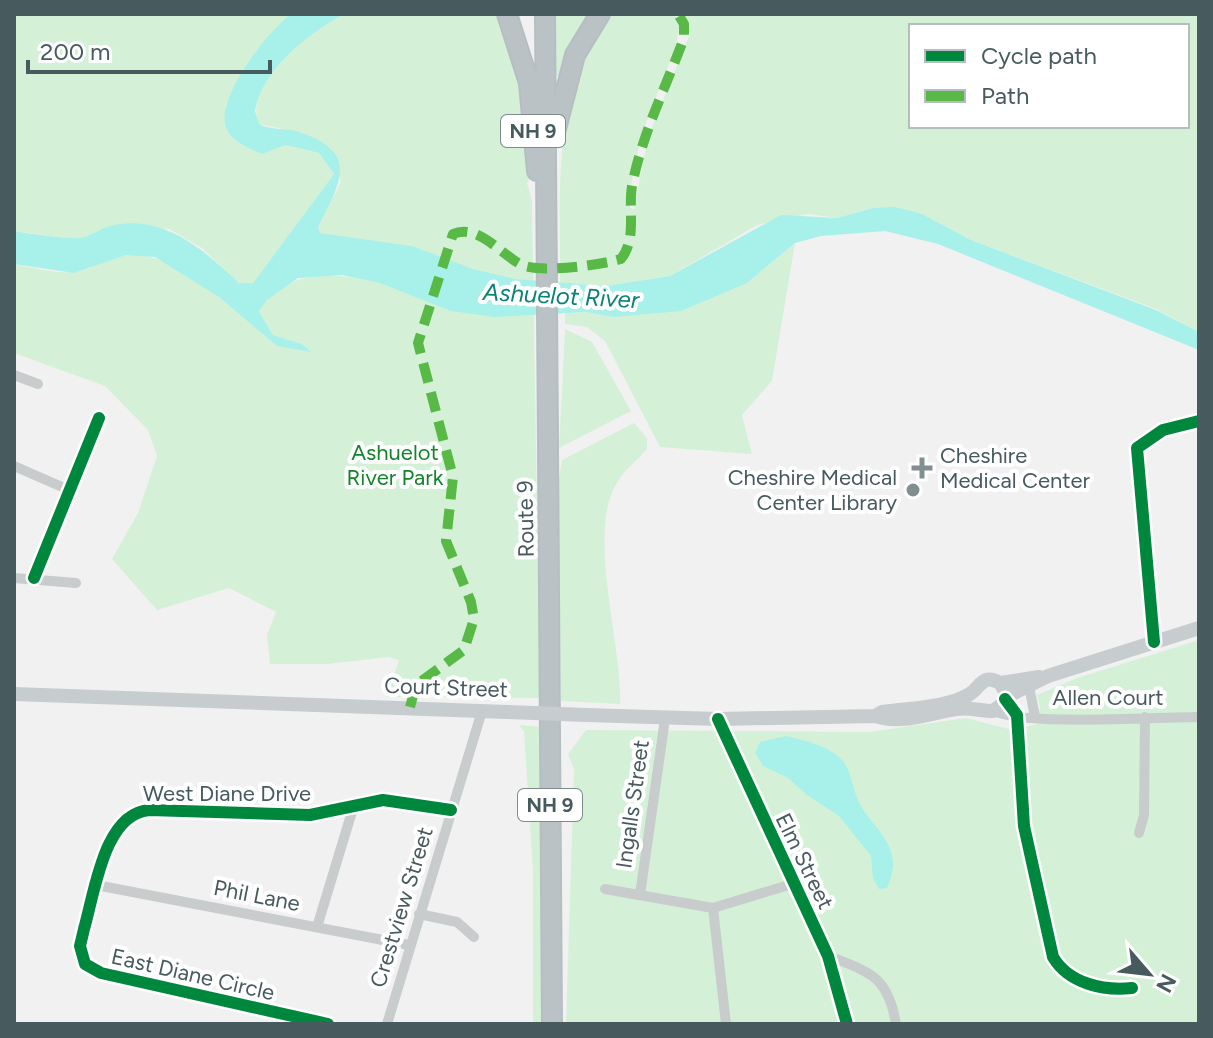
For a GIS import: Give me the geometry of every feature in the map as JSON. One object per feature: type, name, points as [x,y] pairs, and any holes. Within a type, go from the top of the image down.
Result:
[{"type":"highway","name":"NH 9","points":[[507,14],[529,83],[548,250]]},
{"type":"highway","name":"Route 9","points":[[545,14],[552,1024]]},
{"type":"highway","points":[[548,172],[567,77],[581,44],[600,14]]},
{"type":"main road","name":"Court Street","points":[[14,694],[665,719],[875,716],[887,720],[982,704],[1048,676],[1199,628]]},
{"type":"main road","name":"Court Street","points":[[982,704],[983,680],[1004,693],[1029,686],[1048,676]]},
{"type":"street","points":[[14,375],[38,384]]},
{"type":"street","points":[[34,578],[99,418]]},
{"type":"street","points":[[1154,642],[1137,448],[1163,430],[1199,421]]},
{"type":"street","points":[[14,466],[69,490]]},
{"type":"street","points":[[14,578],[76,583]]},
{"type":"street","points":[[1029,686],[1035,717]]},
{"type":"street","points":[[1004,693],[1017,715],[1024,826],[1053,957],[1075,978],[1104,988],[1132,988]]},
{"type":"street","name":"Allen Court","points":[[982,704],[1035,717],[1199,717]]},
{"type":"street","name":"Crestview Street","points":[[387,1024],[482,711]]},
{"type":"street","points":[[1139,833],[1144,815],[1145,717]]},
{"type":"street","name":"Ingalls Street","points":[[640,895],[665,719]]},
{"type":"street","name":"Elm Street","points":[[718,719],[828,956],[847,1024]]},
{"type":"street","name":"West Diane Drive","points":[[96,885],[110,841],[122,820],[138,811],[310,815],[383,800],[451,810]]},
{"type":"street","points":[[317,927],[354,805]]},
{"type":"street","points":[[605,889],[713,908],[792,884]]},
{"type":"street","name":"Phil Lane","points":[[96,885],[409,945]]},
{"type":"street","name":"East Diane Circle","points":[[96,885],[80,946],[82,957],[90,969],[276,1019],[328,1024]]},
{"type":"street","points":[[713,908],[726,1024]]},
{"type":"street","points":[[419,914],[457,922],[474,937]]},
{"type":"street","points":[[828,956],[879,980],[889,995],[896,1024]]},
{"type":"green space","points":[[14,14],[291,14],[263,43],[225,106],[285,145],[319,153],[334,174],[253,283],[239,283],[202,248],[169,229],[111,226],[79,240],[14,231]]},
{"type":"green space","name":"Ashuelot River Park","points":[[344,14],[503,14],[522,70],[533,174],[527,183],[532,201],[540,698],[387,697],[399,660],[389,657],[327,664],[270,664],[267,635],[276,612],[229,588],[157,610],[112,559],[138,513],[157,456],[148,430],[105,386],[14,353],[14,264],[70,272],[123,256],[146,256],[166,263],[207,287],[277,346],[302,344],[273,335],[259,310],[283,287],[310,277],[324,276],[371,281],[411,246],[319,233],[318,227],[341,182],[331,148],[293,131],[258,124],[257,107],[261,90],[270,74],[298,45]]},
{"type":"green space","points":[[556,14],[596,14],[560,77],[556,76]]},
{"type":"green space","points":[[613,14],[674,14],[680,25],[675,48],[641,136],[627,205],[634,210],[648,137],[690,34],[684,14],[1199,14],[1199,332],[1156,309],[971,240],[922,214],[873,208],[837,218],[808,214],[757,225],[670,276],[605,286],[560,283],[563,142],[578,74],[593,43]]},
{"type":"green space","points":[[795,243],[772,381],[742,415],[752,454],[660,447],[605,341],[587,327],[565,324],[565,313],[586,312],[613,317],[747,283]]},
{"type":"green space","points":[[565,329],[592,342],[631,411],[559,448]]},
{"type":"green space","points":[[634,423],[647,438],[647,449],[618,481],[609,502],[605,528],[605,558],[620,704],[561,701],[558,484],[562,460]]},
{"type":"green space","points":[[1199,640],[1199,1024],[566,1024],[574,769],[568,754],[586,730],[869,732],[966,718],[1013,730],[1036,724],[1040,707],[1037,695],[1077,678]]},
{"type":"green space","points":[[519,725],[541,727],[543,1024],[533,1024],[533,871],[524,731]]},
{"type":"water","name":"Ashuelot River","points":[[291,14],[344,14],[302,42],[277,67],[259,96],[255,111],[259,124],[296,131],[316,139],[330,148],[337,158],[340,169],[338,181],[318,227],[320,233],[412,246],[473,269],[515,279],[605,286],[670,276],[781,215],[837,218],[873,208],[895,207],[922,214],[971,240],[1156,310],[1199,332],[1199,350],[938,244],[885,231],[821,236],[795,243],[747,283],[681,311],[613,317],[586,312],[494,317],[451,311],[380,283],[342,275],[298,278],[267,300],[259,311],[273,335],[302,344],[311,352],[277,346],[219,297],[155,257],[126,255],[74,273],[14,264],[14,231],[81,238],[110,226],[129,223],[148,225],[181,237],[212,258],[239,283],[253,283],[334,174],[319,153],[285,145],[262,154],[235,139],[225,124],[225,111],[237,80],[258,48]]},
{"type":"water","points":[[786,736],[823,747],[845,764],[858,800],[890,849],[892,873],[887,888],[879,889],[873,878],[871,856],[839,816],[788,778],[763,766],[755,753],[760,742]]},
{"type":"marked path","points":[[410,707],[416,685],[464,650],[474,619],[471,602],[446,541],[453,477],[418,343],[453,234],[462,232],[480,236],[528,267],[569,268],[621,259],[629,243],[631,195],[636,167],[684,38],[684,24],[678,14]]},
{"type":"cycle path","points":[[34,578],[99,418]]},
{"type":"cycle path","points":[[1154,642],[1137,448],[1163,430],[1199,421]]},
{"type":"cycle path","points":[[1005,699],[1017,715],[1024,826],[1053,957],[1068,974],[1088,984],[1132,988]]},
{"type":"cycle path","points":[[718,719],[828,956],[847,1024]]},
{"type":"cycle path","points":[[328,1024],[101,973],[85,964],[80,946],[98,876],[112,839],[121,825],[134,815],[149,810],[310,815],[383,800],[451,810]]},
{"type":"place","name":"Cheshire Medical Center","points":[[922,468]]},
{"type":"place","name":"Cheshire Medical Center Library","points":[[913,490]]}]
